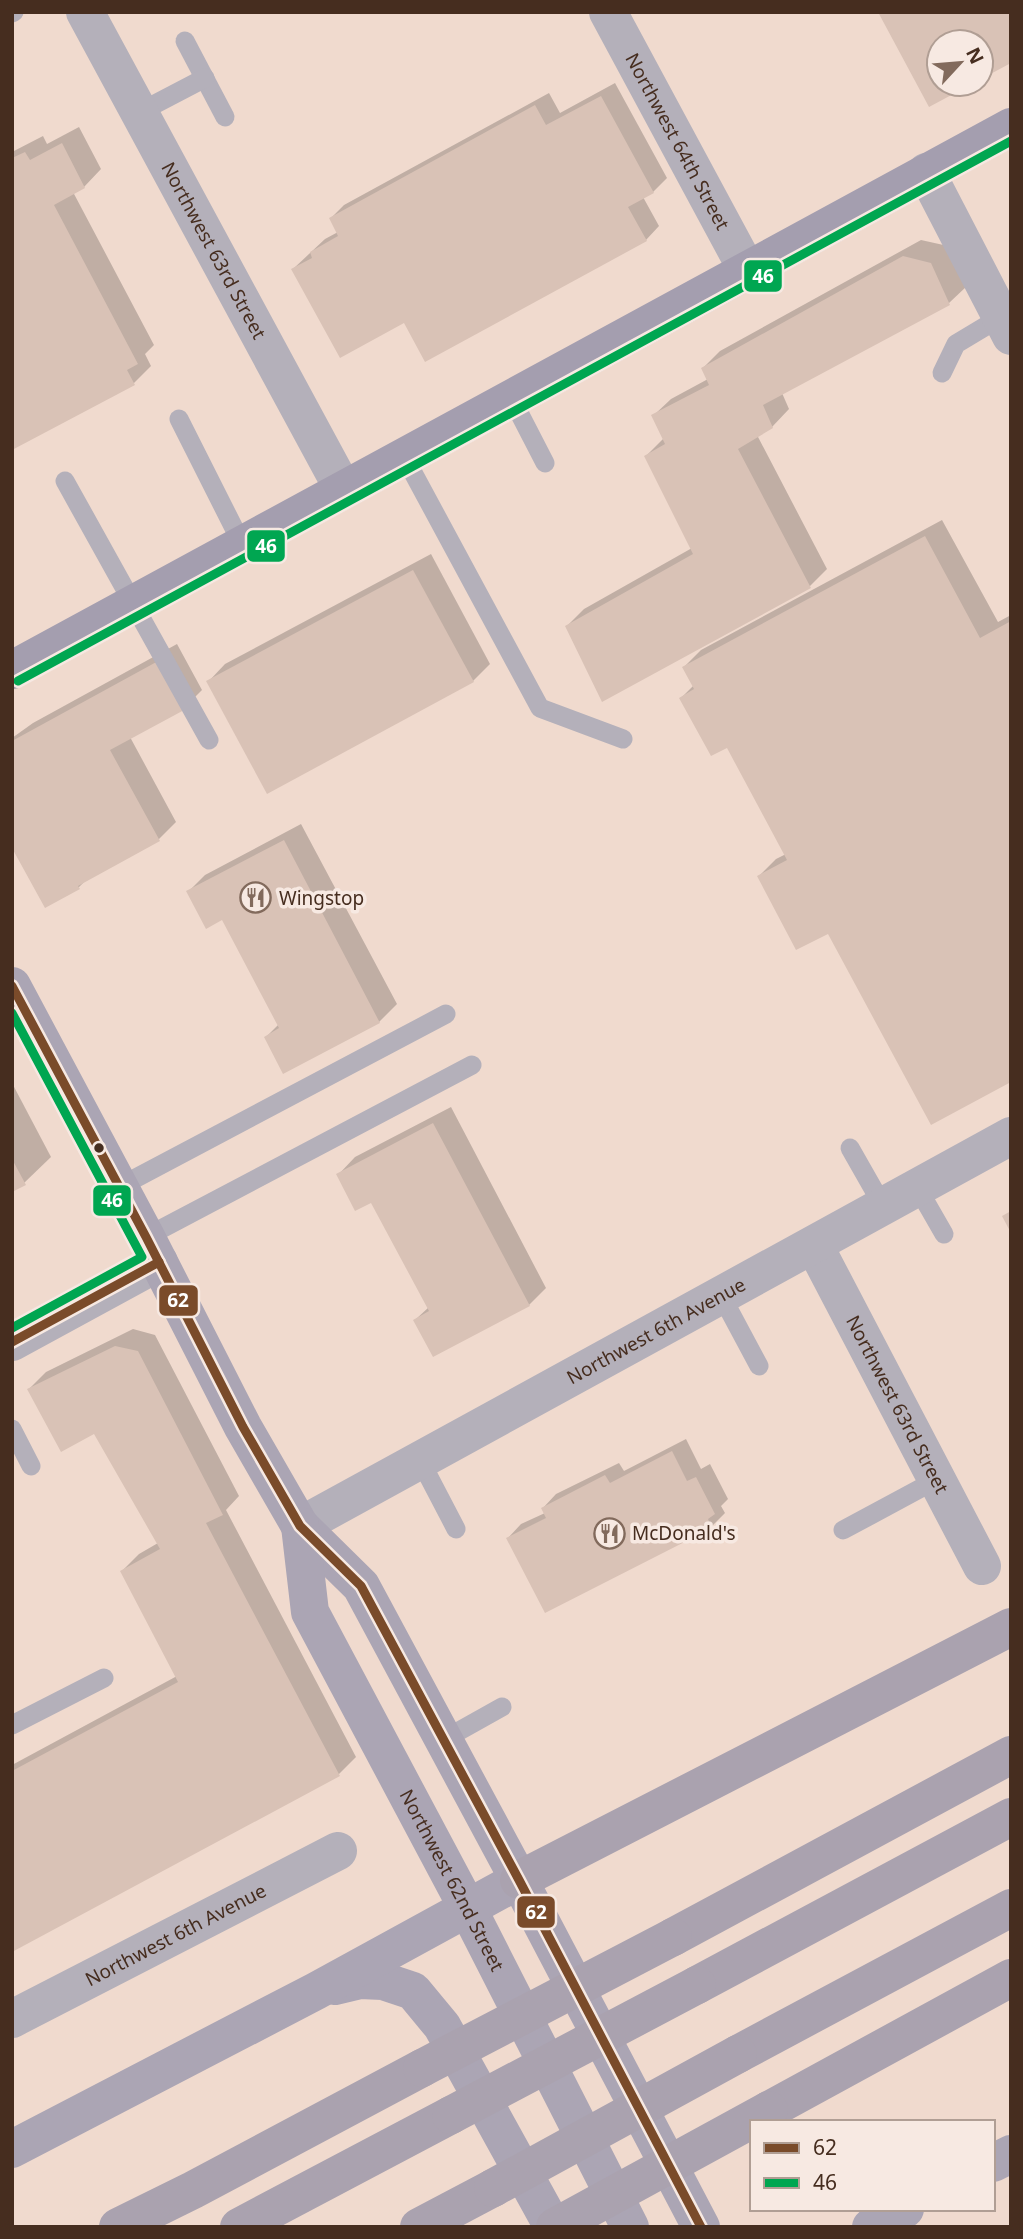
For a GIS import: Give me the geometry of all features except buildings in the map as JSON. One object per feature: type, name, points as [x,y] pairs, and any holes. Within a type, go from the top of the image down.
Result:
[{"type":"highway","points":[[519,1880],[1011,1627]]},
{"type":"highway","points":[[118,2227],[673,1937],[1011,1755]]},
{"type":"highway","points":[[239,2227],[1011,1817]]},
{"type":"highway","points":[[419,2227],[1011,1908]]},
{"type":"highway","points":[[751,2120],[1011,1978]]},
{"type":"highway","points":[[554,2227],[750,2120]]},
{"type":"main road","points":[[12,670],[1011,127]]},
{"type":"main road","name":"Northwest 62nd Street","points":[[12,986],[153,1250],[243,1427],[300,1526],[361,1586],[701,2227]]},
{"type":"main road","name":"Northwest 62nd Street","points":[[300,1526],[310,1612],[467,1907],[630,2227]]},
{"type":"main road","points":[[12,2149],[316,1991],[519,1880]]},
{"type":"main road","points":[[316,1991],[360,1980],[383,1981],[412,1991],[442,2026],[554,2227]]},
{"type":"main road","points":[[995,2162],[1011,2154]]},
{"type":"main road","points":[[871,2227],[901,2211]]},
{"type":"street","name":"Northwest 63rd Street","points":[[85,12],[343,489]]},
{"type":"street","name":"Northwest 64th Street","points":[[608,12],[747,270]]},
{"type":"street","points":[[926,172],[1006,327]]},
{"type":"street","name":"Northwest 6th Avenue","points":[[300,1526],[1011,1136]]},
{"type":"street","name":"Northwest 63rd Street","points":[[814,1245],[982,1566]]},
{"type":"street","points":[[12,1342],[153,1250]]},
{"type":"street","name":"Northwest 6th Avenue","points":[[12,2019],[338,1851]]},
{"type":"lane","points":[[185,41],[225,117]]},
{"type":"lane","points":[[138,113],[205,78]]},
{"type":"lane","points":[[942,373],[956,344],[1006,327]]},
{"type":"lane","points":[[511,397],[545,463]]},
{"type":"lane","points":[[179,419],[242,544]]},
{"type":"lane","points":[[404,456],[540,708],[623,739]]},
{"type":"lane","points":[[65,481],[209,740]]},
{"type":"lane","points":[[119,1187],[446,1014]]},
{"type":"lane","points":[[153,1250],[472,1065]]},
{"type":"lane","points":[[850,1148],[883,1206]]},
{"type":"lane","points":[[917,1188],[944,1234]]},
{"type":"lane","points":[[722,1295],[759,1366]]},
{"type":"lane","points":[[12,1429],[31,1466]]},
{"type":"lane","points":[[420,1460],[456,1529]]},
{"type":"lane","points":[[843,1530],[936,1480]]},
{"type":"lane","points":[[12,1725],[104,1678]]},
{"type":"lane","points":[[443,1740],[502,1707]]},
{"type":"transit line","name":"46","points":[[18,681],[1011,141]]},
{"type":"transit line","name":"62","points":[[12,986],[146,1237],[243,1427],[300,1526],[361,1586],[701,2227]]},
{"type":"transit line","name":"46","points":[[12,1013],[142,1257],[12,1328]]},
{"type":"transit line","name":"62","points":[[12,1342],[159,1262]]},
{"type":"place","name":"Wingstop","points":[[256,898]]},
{"type":"place","name":"McDonald's","points":[[609,1533]]}]
